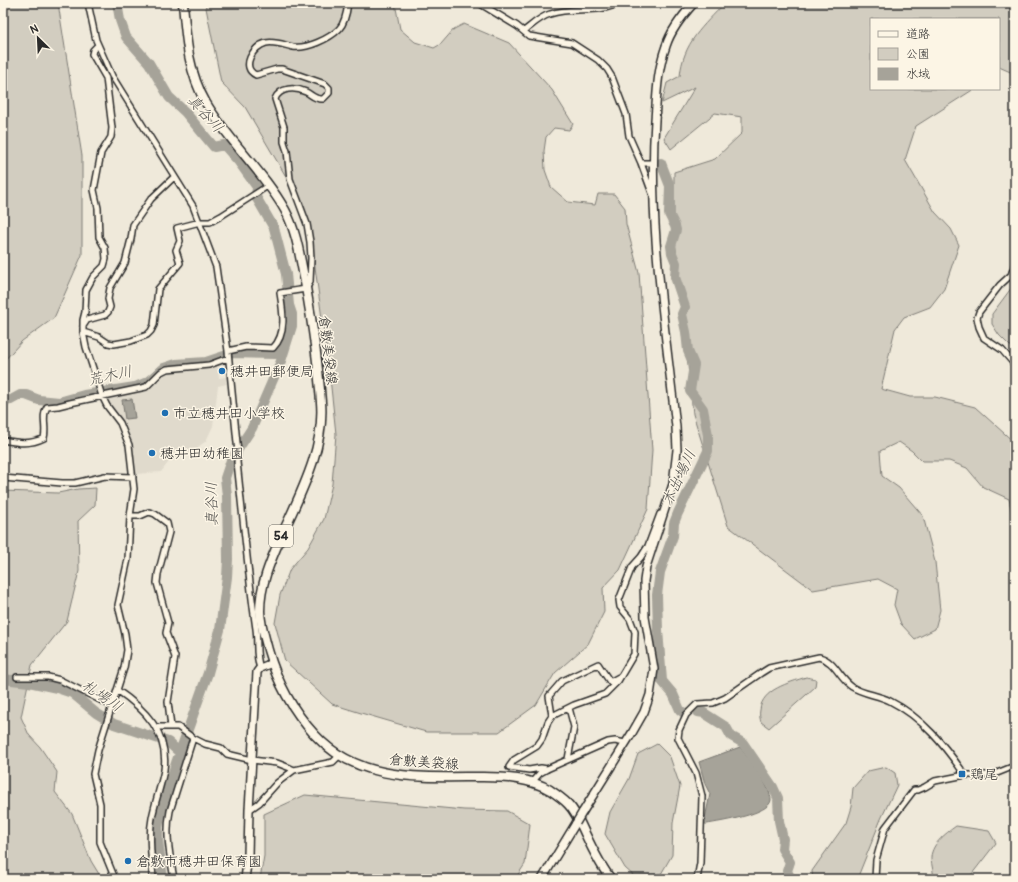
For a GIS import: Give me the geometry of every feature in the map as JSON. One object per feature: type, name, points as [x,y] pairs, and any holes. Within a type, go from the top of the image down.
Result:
[{"type":"main road","name":"倉敷美袋線","points":[[183,3],[186,40],[190,63],[198,86],[207,104],[229,136],[286,212],[297,240],[303,290],[311,321],[321,405],[319,433],[311,468],[266,573],[260,612],[266,644],[272,663],[288,697],[299,717],[318,738],[356,765],[391,775],[419,777],[508,778],[532,782],[548,789],[568,805],[575,814],[604,871],[611,879]]},
{"type":"street","points":[[88,3],[98,46],[112,76],[193,206],[216,267],[228,354],[238,453],[237,462],[256,631],[256,660],[260,668]]},
{"type":"street","points":[[3,440],[20,444],[37,442],[44,438],[46,432],[44,412],[46,407],[58,406],[102,394],[146,387],[161,372],[167,369],[209,365],[228,354],[246,347],[273,348],[282,329],[283,314],[280,293],[303,290],[310,282],[311,258],[307,224],[290,179],[287,152],[284,142],[284,127],[275,99],[277,94],[286,89],[306,92],[318,100],[322,99],[329,93],[329,88],[325,84],[292,74],[282,69],[256,75],[250,70],[249,61],[252,53],[260,45],[265,43],[271,42],[293,47],[302,47],[325,38],[339,28],[344,20],[348,3]]},
{"type":"street","points":[[479,3],[500,15],[529,36],[572,44],[598,60],[608,69],[626,114],[629,136],[652,193]]},
{"type":"street","points":[[524,31],[543,17],[551,14],[563,11],[606,9],[620,3]]},
{"type":"street","points":[[542,879],[644,712],[652,684],[654,669],[645,617],[644,581],[646,567],[673,484],[677,450],[676,427],[656,244],[652,193],[652,163],[658,73],[666,44],[685,13],[694,3]]},
{"type":"street","points":[[98,46],[93,50],[92,54],[106,78],[112,128],[111,137],[101,153],[94,190],[98,208],[99,237],[105,248],[106,259],[104,266],[93,277],[86,290],[83,329],[86,348],[102,394],[107,406],[120,423],[128,445],[134,488],[130,516],[128,559],[118,605],[126,634],[127,650],[124,668],[98,750],[93,774],[100,804],[100,842],[116,879]]},
{"type":"street","points":[[641,163],[652,163]]},
{"type":"street","points":[[83,329],[87,320],[105,315],[108,312],[110,307],[108,299],[110,288],[125,263],[133,225],[154,196],[174,177]]},
{"type":"street","points":[[83,329],[108,343],[114,344],[131,341],[151,332],[154,325],[158,288],[180,263],[176,250],[180,241],[177,228],[200,222],[210,222],[266,186]]},
{"type":"street","points":[[1015,264],[1010,275],[1000,285],[979,312],[977,318],[984,338],[1002,350],[1015,365]]},
{"type":"street","points":[[3,478],[75,483],[105,476],[133,477]]},
{"type":"street","points":[[547,769],[540,768],[529,770],[509,767],[514,760],[537,746],[542,739],[548,722],[552,716],[605,694],[620,676],[634,654],[635,632],[630,619],[620,607],[618,600],[632,567],[648,546],[659,517],[668,501]]},
{"type":"street","points":[[130,516],[140,516],[149,512],[155,514],[167,523],[169,532],[157,583],[168,623],[166,633],[175,657],[168,702],[171,727]]},
{"type":"street","points":[[697,879],[700,863],[702,796],[696,773],[678,738],[679,730],[686,715],[697,704],[713,703],[725,698],[769,668],[819,657],[826,659],[852,687],[863,692],[882,697],[908,711],[931,731],[965,775]]},
{"type":"street","points":[[245,879],[248,856],[249,810],[258,672],[260,668],[272,663]]},
{"type":"street","points":[[552,716],[549,696],[562,681],[598,664],[610,682],[620,676]]},
{"type":"street","points":[[17,677],[48,677],[112,706]]},
{"type":"street","points":[[117,690],[137,705],[156,727],[164,749],[164,769],[152,817],[150,832],[153,879]]},
{"type":"street","points":[[568,759],[574,727],[569,708]]},
{"type":"street","points":[[156,727],[178,727],[193,738],[205,744],[221,748],[227,754],[252,760],[277,763],[294,770]]},
{"type":"street","points":[[174,879],[170,858],[167,823],[193,738]]},
{"type":"street","points":[[532,782],[540,773],[547,769],[608,742],[615,740],[625,743]]},
{"type":"street","points":[[249,810],[259,803],[277,783],[294,770],[333,762],[340,755]]},
{"type":"street","points":[[875,879],[876,860],[885,828],[914,790],[926,787],[935,781],[965,775],[992,775],[1014,768]]},
{"type":"shaded area","name":"市立穂井田小学校","points":[[217,365],[219,378],[226,377],[227,384],[218,386],[213,426],[206,441],[198,447],[199,449],[173,461],[171,459],[161,472],[136,474],[132,448],[117,415],[109,407],[107,399],[134,394],[148,389],[168,372],[176,370],[191,371]]},
{"type":"green space","points":[[3,3],[58,3],[82,156],[82,255],[54,318],[22,341],[3,362]]},
{"type":"green space","points":[[205,3],[395,3],[400,29],[415,42],[434,48],[441,44],[454,29],[464,24],[509,43],[552,90],[573,124],[569,130],[554,128],[546,137],[544,151],[545,170],[551,187],[568,202],[595,205],[598,194],[614,194],[625,208],[626,224],[639,273],[652,450],[648,509],[620,570],[603,588],[604,612],[588,644],[555,673],[536,705],[499,732],[426,732],[332,704],[285,661],[275,623],[280,595],[290,569],[308,548],[324,519],[332,484],[336,434],[330,378],[312,238],[304,207],[245,107],[221,82]]},
{"type":"green space","points":[[725,3],[1015,3],[1015,74],[1000,67],[1000,18],[870,18],[870,90],[972,90],[916,126],[905,160],[935,212],[951,229],[959,245],[944,289],[930,307],[904,317],[895,329],[881,389],[910,397],[935,397],[975,407],[1015,443],[1015,530],[1009,499],[983,487],[967,468],[949,461],[922,461],[912,451],[899,442],[880,451],[882,476],[899,488],[923,516],[935,562],[940,610],[935,629],[915,639],[901,624],[894,605],[897,589],[878,579],[813,590],[728,526],[693,414],[674,230],[674,172],[715,159],[742,133],[742,117],[715,113],[671,149],[664,138],[695,87],[662,103],[667,83],[680,76],[685,54],[695,36]]},
{"type":"green space","points":[[1015,283],[1015,346],[1010,346],[999,335],[992,324],[992,314]]},
{"type":"green space","points":[[96,488],[95,505],[78,521],[79,571],[67,621],[32,665],[21,717],[29,735],[40,747],[57,772],[55,792],[72,814],[91,861],[102,879],[3,879],[3,491],[58,493],[78,489]]},
{"type":"green space","points":[[806,677],[816,679],[815,687],[769,728],[761,722],[760,712],[762,703],[771,692],[777,688]]},
{"type":"green space","points":[[657,744],[670,757],[680,786],[673,823],[672,855],[661,874],[635,877],[625,868],[605,834],[610,812],[629,779],[638,754]]},
{"type":"green space","points":[[886,767],[895,773],[897,785],[881,819],[857,879],[813,879],[812,871],[846,823],[851,807],[853,788],[868,771]]},
{"type":"green space","points":[[305,795],[464,810],[507,811],[530,824],[525,864],[515,879],[260,879],[264,856],[264,814]]},
{"type":"green space","points":[[956,826],[989,831],[996,843],[968,879],[933,879],[931,855],[933,849],[939,840]]},
{"type":"water","points":[[132,399],[135,418],[125,419],[122,400]]},
{"type":"water","points":[[740,747],[763,780],[770,794],[771,800],[768,805],[753,813],[732,819],[704,824],[710,794],[705,784],[699,762]]},
{"type":"waterway","name":"真谷川","points":[[117,3],[120,20],[126,37],[149,63],[169,97],[185,112],[214,147],[224,145],[239,162],[257,187],[256,197],[274,228],[286,274],[289,305],[292,314],[292,326],[281,361],[252,428],[231,460],[225,478],[227,496],[228,559],[220,630],[208,673],[176,763],[161,812],[158,827],[158,841],[163,879]]},
{"type":"waterway","name":"木出場川","points":[[661,163],[670,186],[669,214],[676,230],[671,246],[676,263],[675,277],[685,307],[682,314],[688,351],[694,365],[690,391],[703,409],[708,435],[708,451],[674,523],[673,536],[660,572],[657,595],[662,681],[673,694],[680,710],[684,713]]},
{"type":"waterway","name":"荒木川","points":[[3,401],[11,400],[20,395],[26,395],[39,400],[59,402],[84,395],[135,387],[147,382],[164,368],[176,364],[206,362],[233,353],[275,354],[285,345]]},
{"type":"waterway","name":"札場川","points":[[3,679],[29,682],[72,693],[96,713],[114,724],[168,742],[179,752]]},
{"type":"waterway","name":"木出場川","points":[[698,712],[704,713],[726,727],[731,736],[743,743],[773,787],[778,798],[779,821],[783,839],[782,849],[790,862],[787,871],[791,879]]},
{"type":"place","name":"穂井田郵便局","points":[[222,371]]},
{"type":"place","name":"市立穂井田小学校","points":[[165,413]]},
{"type":"place","name":"穂井田幼稚園","points":[[152,453]]},
{"type":"place","name":"鶏尾","points":[[962,774]]},
{"type":"place","name":"倉敷市穂井田保育園","points":[[128,861]]}]
